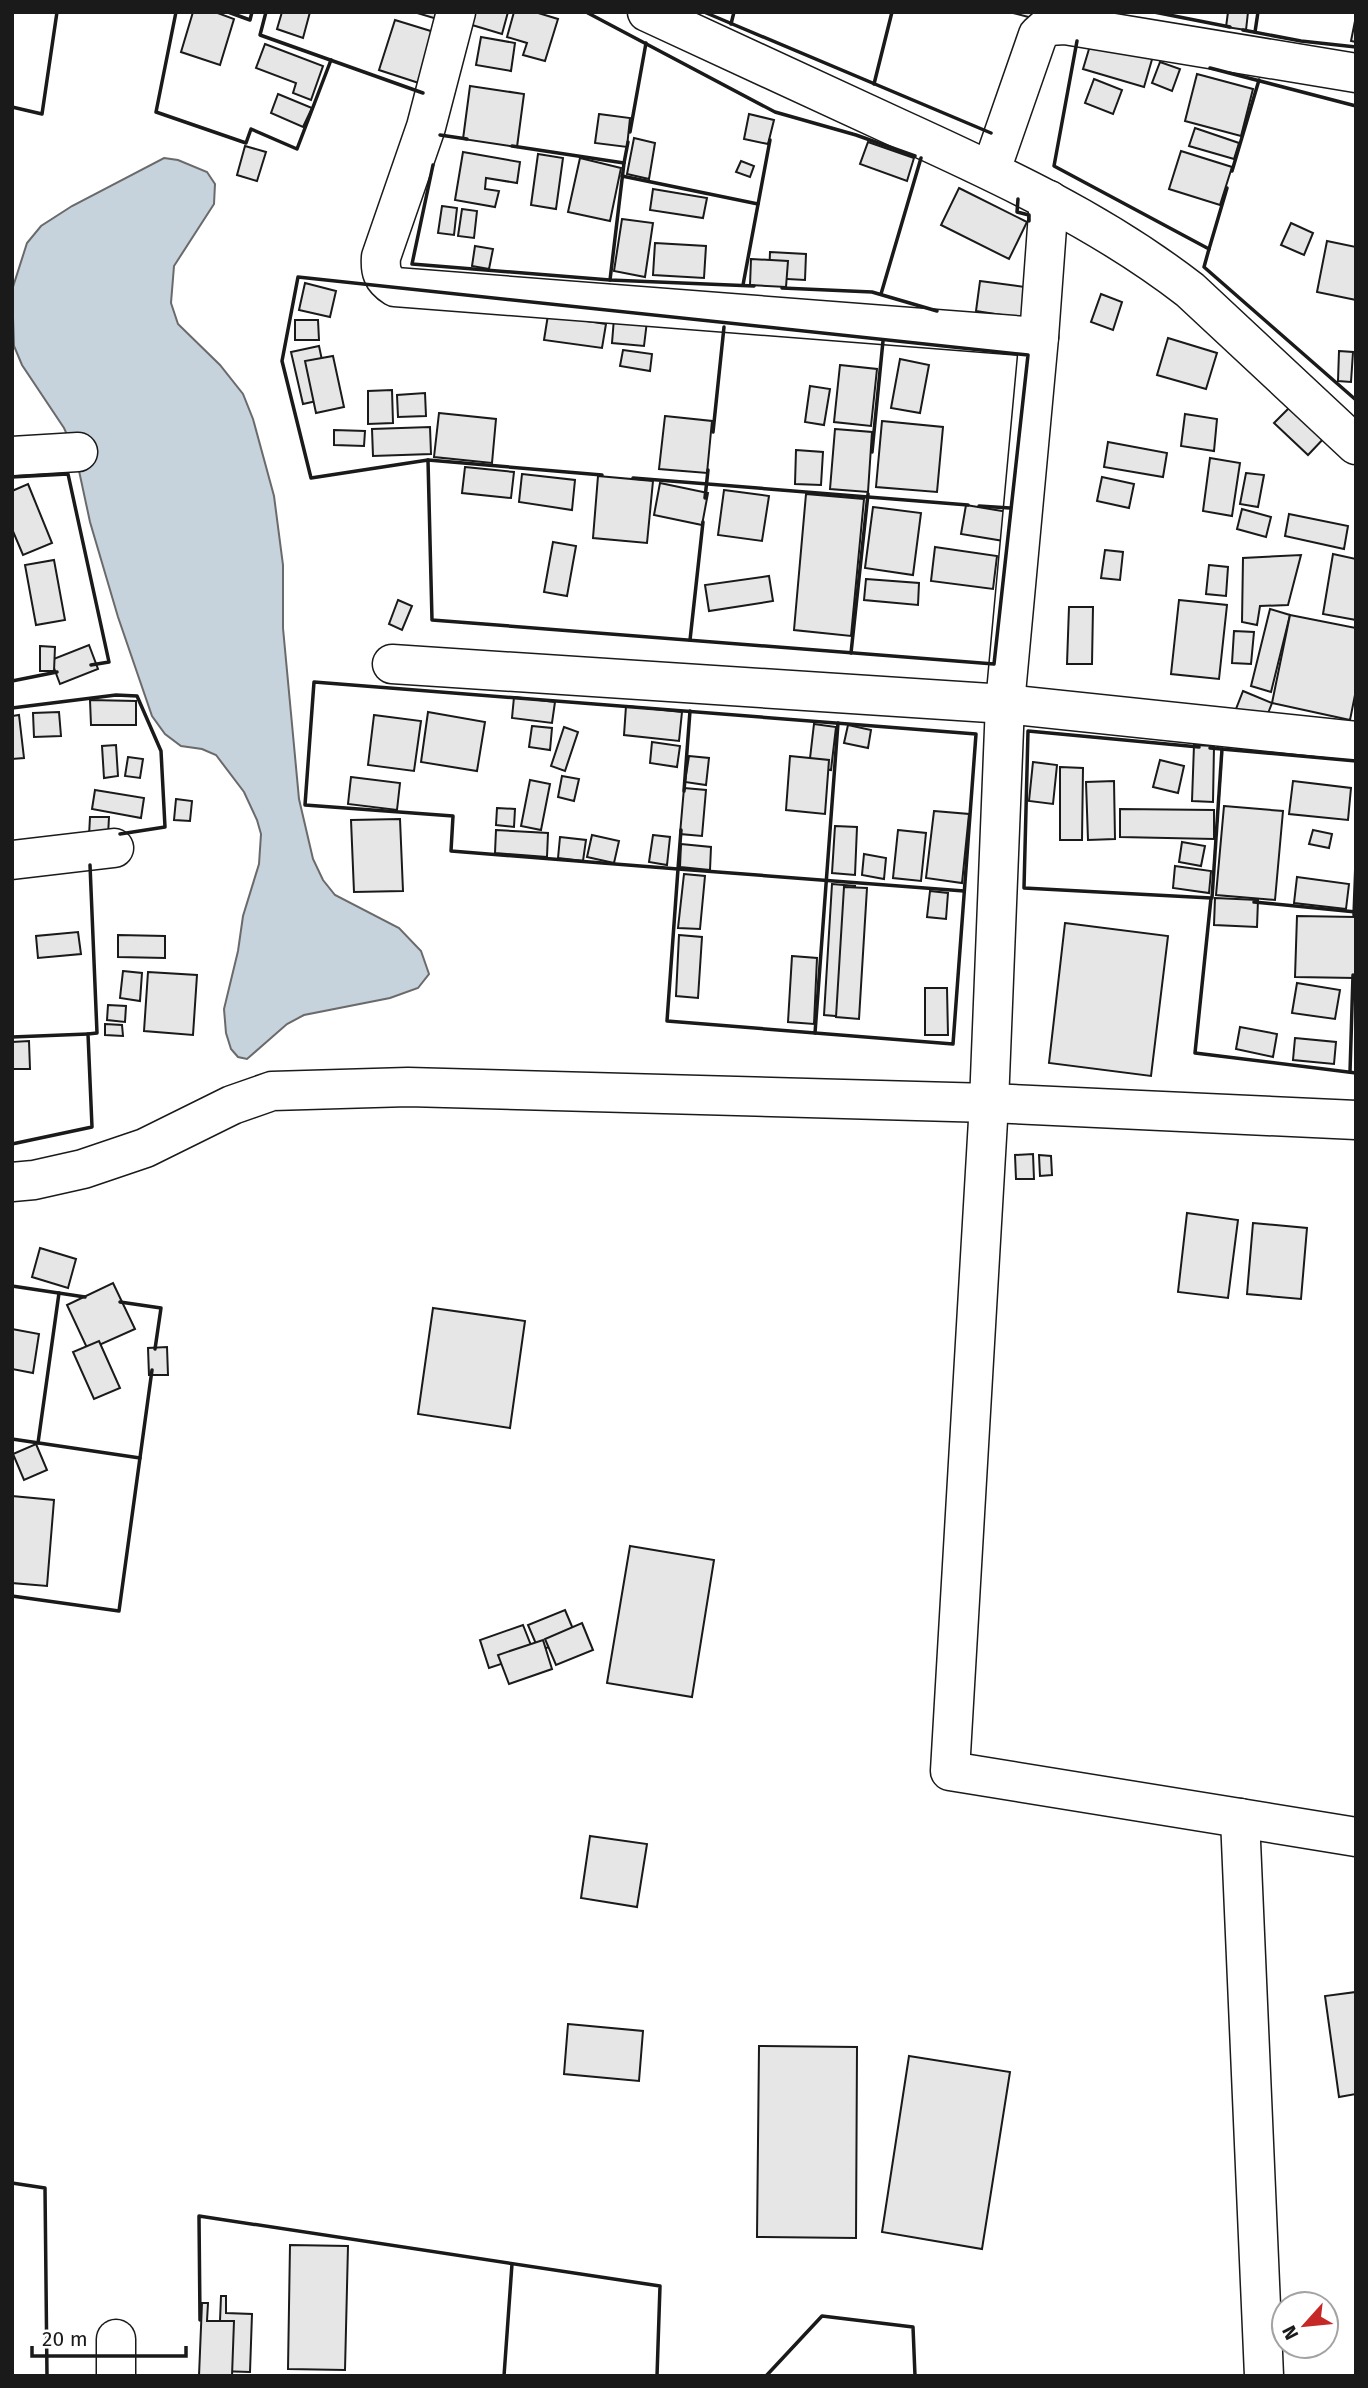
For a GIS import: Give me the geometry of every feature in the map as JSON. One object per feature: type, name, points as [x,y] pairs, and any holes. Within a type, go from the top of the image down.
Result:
[{"type":"street","points":[[456,12],[426,127],[381,257],[380,270],[383,277],[395,287],[1039,337]]},
{"type":"street","points":[[647,12],[991,170],[1049,200],[1161,268],[1190,290],[1356,445]]},
{"type":"street","points":[[991,170],[1038,35],[1048,26],[1065,24],[1356,73]]},
{"type":"street","points":[[1049,200],[1005,704],[989,1103],[950,1771],[1356,1837]]},
{"type":"street","points":[[12,456],[78,452]]},
{"type":"street","points":[[391,664],[1005,704],[1356,741]]},
{"type":"street","points":[[12,860],[114,848]]},
{"type":"street","points":[[12,1182],[83,1169],[145,1148],[232,1105],[272,1091],[408,1087],[989,1103],[1356,1120]]},
{"type":"street","points":[[1240,1818],[1264,2376]]},
{"type":"shaded area","points":[[164,158],[178,160],[207,172],[215,184],[214,204],[174,266],[171,303],[178,324],[220,365],[243,394],[253,419],[274,496],[283,565],[283,628],[299,799],[313,859],[323,880],[335,895],[399,928],[421,951],[429,974],[418,988],[390,998],[304,1015],[287,1024],[247,1059],[238,1057],[231,1049],[226,1033],[224,1009],[238,951],[243,916],[259,864],[261,834],[257,820],[244,792],[216,755],[202,749],[181,746],[165,734],[152,716],[118,617],[90,522],[75,452],[64,428],[22,365],[14,346],[12,290],[27,243],[41,226],[72,206]]},
{"type":"building","points":[[193,12],[215,12],[234,19],[220,65],[181,52]]},
{"type":"building","points":[[282,12],[310,12],[303,38],[277,29]]},
{"type":"building","points":[[414,12],[438,12],[437,19]]},
{"type":"building","points":[[475,12],[508,12],[502,34],[472,25]]},
{"type":"building","points":[[514,12],[535,12],[558,19],[545,61],[523,55],[527,43],[507,37]]},
{"type":"building","points":[[1009,12],[1037,12],[1036,19]]},
{"type":"building","points":[[1228,12],[1248,12],[1246,30],[1226,27]]},
{"type":"building","points":[[1356,16],[1356,42],[1351,41]]},
{"type":"building","points":[[395,20],[447,36],[431,87],[379,70]]},
{"type":"building","points":[[481,37],[515,43],[511,71],[476,65]]},
{"type":"building","points":[[1092,39],[1153,56],[1144,87],[1083,69]]},
{"type":"building","points":[[265,44],[323,66],[311,100],[293,93],[296,83],[256,68]]},
{"type":"building","points":[[1160,62],[1180,69],[1172,91],[1152,83]]},
{"type":"building","points":[[1197,74],[1253,89],[1241,136],[1185,121]]},
{"type":"building","points":[[1094,79],[1122,90],[1113,114],[1085,103]]},
{"type":"building","points":[[470,86],[524,94],[517,147],[463,139]]},
{"type":"building","points":[[278,94],[312,108],[303,127],[271,113]]},
{"type":"building","points":[[599,114],[630,118],[627,147],[595,143]]},
{"type":"building","points":[[749,114],[774,120],[768,144],[744,139]]},
{"type":"building","points":[[1195,128],[1239,143],[1234,159],[1189,146]]},
{"type":"building","points":[[634,138],[655,143],[649,179],[627,174]]},
{"type":"building","points":[[868,142],[914,158],[907,181],[860,164]]},
{"type":"building","points":[[245,146],[266,152],[257,181],[237,175]]},
{"type":"building","points":[[1181,151],[1232,167],[1220,205],[1169,189]]},
{"type":"building","points":[[463,152],[520,162],[517,183],[486,178],[485,189],[499,191],[495,207],[455,200]]},
{"type":"building","points":[[538,154],[563,158],[556,209],[531,205]]},
{"type":"building","points":[[580,158],[621,168],[610,221],[568,212]]},
{"type":"building","points":[[741,161],[754,166],[750,177],[736,172]]},
{"type":"building","points":[[959,188],[1027,222],[1009,259],[941,225]]},
{"type":"building","points":[[653,189],[707,198],[703,218],[650,210]]},
{"type":"building","points":[[442,206],[457,208],[454,235],[438,233]]},
{"type":"building","points":[[462,209],[477,211],[474,238],[458,236]]},
{"type":"building","points":[[622,219],[653,223],[645,277],[614,271]]},
{"type":"building","points":[[1291,223],[1313,233],[1304,255],[1281,245]]},
{"type":"building","points":[[1327,241],[1356,247],[1356,300],[1317,292]]},
{"type":"building","points":[[655,243],[706,246],[704,278],[653,275]]},
{"type":"building","points":[[475,246],[493,249],[489,269],[472,266]]},
{"type":"building","points":[[770,252],[806,254],[805,280],[769,278]]},
{"type":"building","points":[[751,259],[788,261],[786,287],[750,285]]},
{"type":"building","points":[[980,281],[1032,288],[1028,319],[976,311]]},
{"type":"building","points":[[305,283],[336,291],[330,317],[299,310]]},
{"type":"building","points":[[1101,294],[1122,302],[1113,330],[1091,322]]},
{"type":"building","points":[[548,315],[606,324],[602,348],[544,340]]},
{"type":"building","points":[[614,318],[647,321],[644,346],[612,343]]},
{"type":"building","points":[[295,320],[318,320],[319,340],[295,340]]},
{"type":"building","points":[[1168,338],[1217,353],[1206,389],[1157,375]]},
{"type":"building","points":[[319,346],[330,398],[303,404],[291,352]]},
{"type":"building","points":[[623,350],[652,354],[650,371],[620,366]]},
{"type":"building","points":[[1339,351],[1353,352],[1351,382],[1338,381]]},
{"type":"building","points":[[333,356],[344,407],[316,413],[305,361]]},
{"type":"building","points":[[900,359],[929,365],[920,413],[891,408]]},
{"type":"building","points":[[840,365],[877,369],[871,426],[834,422]]},
{"type":"building","points":[[810,386],[830,389],[824,425],[805,422]]},
{"type":"building","points":[[392,390],[393,423],[368,424],[368,391]]},
{"type":"building","points":[[425,393],[426,416],[398,417],[397,395]]},
{"type":"building","points":[[1294,403],[1327,435],[1308,455],[1274,423]]},
{"type":"building","points":[[439,413],[496,419],[492,463],[434,457]]},
{"type":"building","points":[[1185,414],[1217,419],[1214,451],[1181,446]]},
{"type":"building","points":[[665,416],[712,421],[707,473],[659,469]]},
{"type":"building","points":[[882,421],[943,427],[937,492],[876,487]]},
{"type":"building","points":[[430,427],[431,454],[373,456],[372,429]]},
{"type":"building","points":[[835,429],[872,432],[868,492],[830,489]]},
{"type":"building","points":[[334,430],[365,431],[364,446],[334,445]]},
{"type":"building","points":[[1108,442],[1167,453],[1163,477],[1104,467]]},
{"type":"building","points":[[796,450],[823,452],[821,485],[795,484]]},
{"type":"building","points":[[1210,458],[1240,463],[1232,516],[1203,511]]},
{"type":"building","points":[[465,467],[514,472],[511,498],[462,493]]},
{"type":"building","points":[[1246,473],[1264,475],[1258,507],[1240,504]]},
{"type":"building","points":[[522,474],[575,480],[572,510],[519,502]]},
{"type":"building","points":[[598,476],[653,481],[647,543],[593,538]]},
{"type":"building","points":[[1102,477],[1134,484],[1129,508],[1097,501]]},
{"type":"building","points":[[660,483],[708,493],[702,525],[654,515]]},
{"type":"building","points":[[28,484],[52,543],[23,555],[12,529],[12,491]]},
{"type":"building","points":[[724,490],[769,496],[762,541],[718,535]]},
{"type":"building","points":[[806,494],[864,499],[851,636],[794,630]]},
{"type":"building","points":[[966,505],[1014,513],[1010,542],[961,534]]},
{"type":"building","points":[[873,507],[921,513],[913,575],[865,568]]},
{"type":"building","points":[[1242,509],[1271,517],[1266,537],[1237,529]]},
{"type":"building","points":[[1289,514],[1348,526],[1344,549],[1285,536]]},
{"type":"building","points":[[553,542],[576,546],[567,596],[544,592]]},
{"type":"building","points":[[935,547],[997,556],[993,589],[931,581]]},
{"type":"building","points":[[1105,550],[1123,552],[1120,580],[1101,578]]},
{"type":"building","points":[[1333,554],[1356,559],[1356,620],[1323,614]]},
{"type":"building","points":[[1301,555],[1288,605],[1260,606],[1257,625],[1242,622],[1243,558]]},
{"type":"building","points":[[54,560],[65,620],[36,625],[25,565]]},
{"type":"building","points":[[1209,565],[1228,567],[1226,596],[1206,594]]},
{"type":"building","points":[[769,576],[773,601],[709,611],[705,585]]},
{"type":"building","points":[[866,579],[919,583],[918,605],[864,600]]},
{"type":"building","points":[[398,600],[412,606],[402,630],[389,624]]},
{"type":"building","points":[[1179,600],[1227,605],[1219,679],[1171,674]]},
{"type":"building","points":[[1069,607],[1093,607],[1092,664],[1067,664]]},
{"type":"building","points":[[1270,609],[1290,615],[1271,692],[1251,686]]},
{"type":"building","points":[[1290,615],[1356,628],[1356,690],[1350,720],[1272,703]]},
{"type":"building","points":[[1234,631],[1254,632],[1251,664],[1232,663]]},
{"type":"building","points":[[89,645],[98,669],[60,684],[51,660]]},
{"type":"building","points":[[40,646],[55,647],[54,671],[40,671]]},
{"type":"building","points":[[1243,691],[1272,703],[1265,721],[1236,709]]},
{"type":"building","points":[[514,697],[555,702],[552,723],[512,718]]},
{"type":"building","points":[[90,700],[136,701],[136,725],[91,725]]},
{"type":"building","points":[[626,706],[682,712],[679,741],[624,735]]},
{"type":"building","points":[[59,712],[61,736],[34,737],[33,713]]},
{"type":"building","points":[[428,712],[485,722],[477,771],[421,762]]},
{"type":"building","points":[[19,715],[24,758],[12,759],[12,716]]},
{"type":"building","points":[[374,715],[421,721],[414,771],[368,765]]},
{"type":"building","points":[[814,724],[836,727],[831,770],[809,767]]},
{"type":"building","points":[[848,725],[871,730],[868,748],[844,743]]},
{"type":"building","points":[[532,726],[552,728],[550,750],[529,747]]},
{"type":"building","points":[[564,727],[578,732],[565,771],[551,766]]},
{"type":"building","points":[[652,742],[680,746],[677,767],[650,763]]},
{"type":"building","points":[[116,745],[118,776],[104,778],[102,746]]},
{"type":"building","points":[[1194,745],[1214,746],[1213,802],[1192,801]]},
{"type":"building","points":[[689,756],[709,758],[706,785],[685,782]]},
{"type":"building","points":[[790,756],[829,760],[825,814],[786,810]]},
{"type":"building","points":[[128,757],[143,759],[140,778],[125,776]]},
{"type":"building","points":[[1160,760],[1184,766],[1178,793],[1153,787]]},
{"type":"building","points":[[1033,762],[1057,765],[1053,804],[1029,801]]},
{"type":"building","points":[[1060,767],[1083,768],[1082,840],[1060,840]]},
{"type":"building","points":[[562,776],[579,779],[574,801],[558,797]]},
{"type":"building","points":[[351,777],[400,783],[397,810],[348,804]]},
{"type":"building","points":[[530,780],[550,784],[541,830],[521,826]]},
{"type":"building","points":[[1114,781],[1115,839],[1088,840],[1086,782]]},
{"type":"building","points":[[1293,781],[1351,788],[1348,820],[1289,814]]},
{"type":"building","points":[[684,788],[706,790],[702,836],[680,834]]},
{"type":"building","points":[[95,790],[144,798],[141,818],[92,809]]},
{"type":"building","points":[[176,799],[192,801],[190,821],[174,820]]},
{"type":"building","points":[[1224,806],[1283,811],[1275,900],[1216,895]]},
{"type":"building","points":[[497,808],[515,809],[514,827],[496,825]]},
{"type":"building","points":[[1120,809],[1214,810],[1214,839],[1120,837]]},
{"type":"building","points":[[934,811],[969,814],[962,883],[926,878]]},
{"type":"building","points":[[90,817],[109,817],[108,836],[89,836]]},
{"type":"building","points":[[400,819],[403,891],[354,892],[351,820]]},
{"type":"building","points":[[835,826],[857,827],[855,875],[832,873]]},
{"type":"building","points":[[496,830],[548,833],[547,857],[495,853]]},
{"type":"building","points":[[898,830],[926,833],[921,881],[893,878]]},
{"type":"building","points":[[1313,830],[1332,834],[1329,848],[1309,844]]},
{"type":"building","points":[[592,835],[619,841],[614,863],[587,857]]},
{"type":"building","points":[[653,835],[670,837],[667,865],[649,862]]},
{"type":"building","points":[[560,837],[586,840],[583,861],[558,858]]},
{"type":"building","points":[[1182,842],[1205,846],[1201,866],[1179,862]]},
{"type":"building","points":[[681,844],[711,847],[710,870],[680,867]]},
{"type":"building","points":[[864,854],[886,858],[884,879],[862,875]]},
{"type":"building","points":[[1175,866],[1211,871],[1209,893],[1173,888]]},
{"type":"building","points":[[684,874],[705,876],[700,929],[678,928]]},
{"type":"building","points":[[1297,877],[1349,884],[1346,909],[1294,903]]},
{"type":"building","points":[[832,884],[855,886],[847,1017],[824,1015]]},
{"type":"building","points":[[844,887],[867,888],[859,1019],[836,1017]]},
{"type":"building","points":[[930,891],[948,893],[946,919],[927,917]]},
{"type":"building","points":[[1215,898],[1258,900],[1257,927],[1214,925]]},
{"type":"building","points":[[1297,916],[1356,917],[1355,978],[1295,977]]},
{"type":"building","points":[[1065,923],[1168,936],[1151,1076],[1049,1063]]},
{"type":"building","points":[[78,932],[81,954],[38,958],[36,936]]},
{"type":"building","points":[[118,935],[165,936],[165,958],[118,957]]},
{"type":"building","points":[[679,935],[702,937],[698,998],[676,996]]},
{"type":"building","points":[[792,956],[817,958],[814,1024],[788,1022]]},
{"type":"building","points":[[123,971],[142,973],[140,1001],[120,998]]},
{"type":"building","points":[[148,972],[197,975],[193,1035],[144,1031]]},
{"type":"building","points":[[1297,983],[1340,990],[1335,1019],[1292,1013]]},
{"type":"building","points":[[925,988],[947,988],[948,1035],[925,1035]]},
{"type":"building","points":[[108,1005],[126,1006],[125,1022],[107,1020]]},
{"type":"building","points":[[105,1024],[122,1025],[123,1036],[105,1035]]},
{"type":"building","points":[[1240,1027],[1277,1034],[1273,1057],[1236,1049]]},
{"type":"building","points":[[1295,1038],[1336,1042],[1334,1064],[1293,1060]]},
{"type":"building","points":[[29,1041],[30,1069],[12,1069],[12,1042]]},
{"type":"building","points":[[1033,1154],[1034,1179],[1016,1179],[1015,1155]]},
{"type":"building","points":[[1039,1155],[1051,1156],[1052,1175],[1040,1176]]},
{"type":"building","points":[[1187,1213],[1238,1220],[1228,1298],[1178,1292]]},
{"type":"building","points":[[1253,1223],[1307,1228],[1301,1299],[1247,1294]]},
{"type":"building","points":[[40,1248],[76,1259],[68,1288],[32,1277]]},
{"type":"building","points":[[113,1283],[135,1329],[88,1350],[67,1305]]},
{"type":"building","points":[[433,1308],[525,1321],[510,1428],[418,1414]]},
{"type":"building","points":[[12,1329],[39,1334],[33,1373],[12,1369]]},
{"type":"building","points":[[99,1341],[120,1388],[94,1399],[73,1352]]},
{"type":"building","points":[[167,1347],[168,1375],[149,1375],[148,1348]]},
{"type":"building","points":[[36,1444],[47,1470],[24,1480],[13,1454]]},
{"type":"building","points":[[12,1496],[54,1500],[47,1586],[12,1583]]},
{"type":"building","points":[[630,1546],[714,1560],[692,1697],[607,1683]]},
{"type":"building","points":[[565,1610],[576,1636],[539,1651],[528,1625]]},
{"type":"building","points":[[582,1623],[593,1650],[556,1665],[545,1639]]},
{"type":"building","points":[[523,1625],[534,1653],[489,1668],[480,1640]]},
{"type":"building","points":[[543,1640],[552,1669],[509,1684],[498,1655]]},
{"type":"building","points":[[590,1836],[647,1844],[637,1907],[581,1898]]},
{"type":"building","points":[[1356,1992],[1356,2094],[1339,2097],[1325,1996]]},
{"type":"building","points":[[568,2024],[643,2031],[639,2081],[564,2074]]},
{"type":"building","points":[[759,2046],[857,2047],[856,2238],[757,2237]]},
{"type":"building","points":[[909,2056],[1010,2072],[982,2249],[882,2232]]},
{"type":"building","points":[[290,2245],[348,2246],[345,2370],[288,2369]]},
{"type":"building","points":[[221,2296],[226,2296],[226,2313],[252,2314],[250,2372],[218,2371]]},
{"type":"building","points":[[202,2303],[208,2303],[207,2321],[234,2321],[232,2376],[199,2376]]},
{"type":"wall","points":[[12,107],[42,114],[57,12]]},
{"type":"wall","points":[[176,12],[156,112],[246,143],[251,129],[297,149],[331,60]]},
{"type":"wall","points":[[228,12],[250,20],[252,12]]},
{"type":"wall","points":[[266,12],[260,35],[423,93]]},
{"type":"wall","points":[[586,12],[775,112],[856,135],[915,156]]},
{"type":"wall","points":[[704,12],[991,133]]},
{"type":"wall","points":[[731,24],[734,12]]},
{"type":"wall","points":[[874,84],[892,12]]},
{"type":"wall","points":[[1154,12],[1230,27]]},
{"type":"wall","points":[[1255,32],[1258,12]]},
{"type":"wall","points":[[1243,30],[1301,41],[1356,47]]},
{"type":"wall","points":[[1077,41],[1054,166],[1209,249],[1204,267],[1356,400]]},
{"type":"wall","points":[[630,132],[646,43]]},
{"type":"wall","points":[[1210,68],[1356,106]]},
{"type":"wall","points":[[1232,171],[1259,80]]},
{"type":"wall","points":[[440,135],[467,139]]},
{"type":"wall","points":[[743,285],[770,140]]},
{"type":"wall","points":[[624,163],[628,142]]},
{"type":"wall","points":[[512,146],[624,163],[610,280]]},
{"type":"wall","points":[[881,294],[921,158]]},
{"type":"wall","points":[[433,165],[412,264],[610,280],[754,286]]},
{"type":"wall","points":[[622,176],[758,204]]},
{"type":"wall","points":[[1209,249],[1227,188]]},
{"type":"wall","points":[[1018,199],[1017,212],[1029,215],[1029,221]]},
{"type":"wall","points":[[298,277],[1028,355],[994,664],[432,620],[428,460],[311,478],[282,361],[298,277]]},
{"type":"wall","points":[[782,288],[872,292],[937,311]]},
{"type":"wall","points":[[713,432],[724,327]]},
{"type":"wall","points":[[872,452],[883,341]]},
{"type":"wall","points":[[428,460],[602,475]]},
{"type":"wall","points":[[705,498],[708,470]]},
{"type":"wall","points":[[12,477],[68,474],[109,662],[91,665]]},
{"type":"wall","points":[[633,478],[968,505]]},
{"type":"wall","points":[[851,653],[868,494]]},
{"type":"wall","points":[[979,506],[1010,508]]},
{"type":"wall","points":[[690,640],[703,522]]},
{"type":"wall","points":[[12,681],[57,672]]},
{"type":"wall","points":[[314,682],[976,734],[953,1044],[667,1021],[678,869],[451,851],[453,816],[305,805],[314,682]]},
{"type":"wall","points":[[12,708],[116,695],[137,696],[161,751],[165,827],[120,834]]},
{"type":"wall","points":[[684,791],[690,711]]},
{"type":"wall","points":[[815,1033],[838,723]]},
{"type":"wall","points":[[1199,747],[1028,731],[1024,888],[1211,898],[1195,1053],[1356,1073]]},
{"type":"wall","points":[[1210,748],[1356,761]]},
{"type":"wall","points":[[1212,898],[1222,749]]},
{"type":"wall","points":[[681,830],[678,869],[964,891]]},
{"type":"wall","points":[[1354,915],[1356,863]]},
{"type":"wall","points":[[12,1144],[92,1127],[88,1034],[97,1033],[90,865]]},
{"type":"wall","points":[[1254,902],[1356,912]]},
{"type":"wall","points":[[1350,1072],[1353,975]]},
{"type":"wall","points":[[12,1037],[88,1034]]},
{"type":"wall","points":[[12,1286],[85,1297]]},
{"type":"wall","points":[[38,1443],[59,1293]]},
{"type":"wall","points":[[120,1302],[161,1308],[155,1349]]},
{"type":"wall","points":[[12,1596],[119,1611],[152,1370]]},
{"type":"wall","points":[[12,1439],[140,1458]]},
{"type":"wall","points":[[12,2183],[45,2188],[47,2376]]},
{"type":"wall","points":[[200,2320],[199,2216],[660,2286],[657,2376]]},
{"type":"wall","points":[[504,2376],[512,2264]]},
{"type":"wall","points":[[766,2376],[822,2316],[913,2327],[915,2376]]}]
